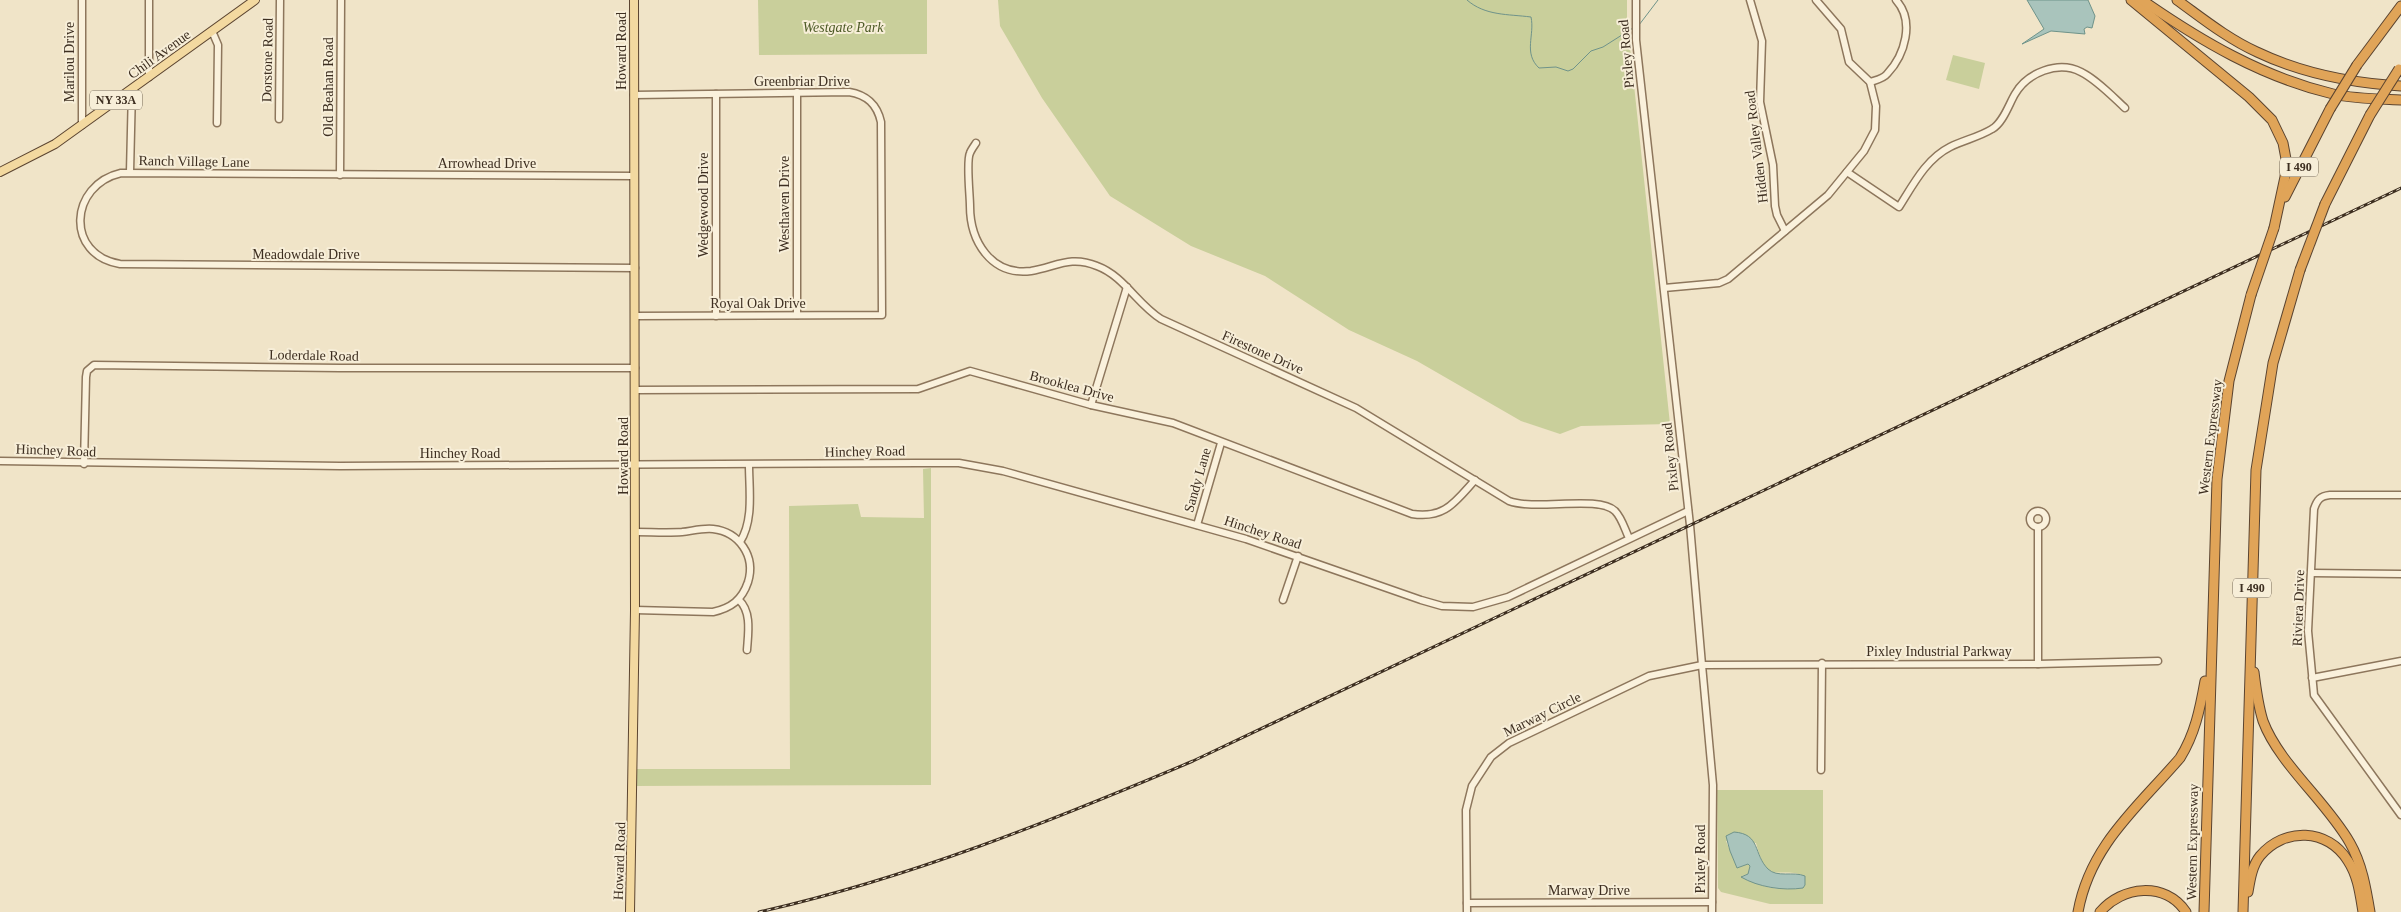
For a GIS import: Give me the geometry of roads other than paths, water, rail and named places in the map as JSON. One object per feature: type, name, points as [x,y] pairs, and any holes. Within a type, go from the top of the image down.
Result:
[{"type":"highway","points":[[2131,0],[2249,97],[2272,120],[2283,144],[2286,159],[2285,177],[2274,228]]},
{"type":"highway","points":[[2142,0],[2182,28],[2223,53],[2283,78],[2333,94],[2401,100]]},
{"type":"highway","points":[[2177,0],[2255,52],[2288,65],[2334,79],[2401,86]]},
{"type":"highway","name":"Western Expressway","points":[[2204,912],[2210,656],[2220,449],[2229,381],[2251,295],[2288,190],[2330,109],[2357,65],[2401,6]]},
{"type":"highway","name":"I 490","points":[[2243,912],[2256,470],[2273,363],[2300,270],[2325,204],[2370,115],[2400,68]]},
{"type":"highway","points":[[2250,646],[2258,702],[2264,723],[2280,751],[2350,843],[2362,871],[2370,912]]},
{"type":"highway","points":[[2078,912],[2084,884],[2098,854],[2180,758],[2190,742],[2198,716],[2210,656]]},
{"type":"highway","points":[[2243,912],[2250,878],[2259,858],[2276,842],[2301,835],[2326,839],[2342,852],[2358,881],[2363,912]]},
{"type":"highway","points":[[2100,912],[2114,898],[2136,890],[2163,894],[2175,900],[2186,912]]},
{"type":"main road","name":"Chili Avenue","points":[[0,172],[38,154],[82,125],[256,0]]},
{"type":"main road","name":"Howard Road","points":[[630,912],[636,532],[634,0]]},
{"type":"street","name":"Marilou Drive","points":[[82,0],[82,125]]},
{"type":"street","points":[[149,0],[149,77]]},
{"type":"street","name":"Dorstone Road","points":[[279,119],[280,0]]},
{"type":"street","name":"Old Beahan Road","points":[[340,175],[341,0]]},
{"type":"street","name":"Pixley Road","points":[[1636,0],[1635,25],[1688,511],[1713,785],[1712,912]]},
{"type":"street","name":"Hidden Valley Road","points":[[1750,0],[1762,41],[1760,102],[1773,165],[1775,206],[1785,231]]},
{"type":"street","points":[[1664,288],[1719,283],[1728,279],[1828,195],[1869,144],[1875,130],[1876,106],[1870,82],[1849,62],[1841,29],[1816,0]]},
{"type":"street","points":[[1870,82],[1888,74],[1904,46],[1906,15],[1896,0]]},
{"type":"street","points":[[212,31],[218,45],[217,123]]},
{"type":"street","points":[[1847,172],[1899,207],[1921,174],[1936,157],[1948,148],[1994,128],[2024,83],[2038,74],[2051,69],[2066,69],[2080,72],[2125,108]]},
{"type":"street","name":"Ranch Village Lane","points":[[132,89],[130,172],[340,175]]},
{"type":"street","name":"Greenbriar Drive","points":[[634,95],[797,92],[858,94],[874,104],[881,122],[882,315]]},
{"type":"street","name":"Westhaven Drive","points":[[797,92],[797,315]]},
{"type":"street","name":"Wedgewood Drive","points":[[716,94],[716,316]]},
{"type":"street","name":"Firestone Drive","points":[[976,143],[969,153],[971,221],[979,246],[992,262],[1009,269],[1023,271],[1036,270],[1067,261],[1082,262],[1101,267],[1127,287],[1143,306],[1161,319],[1356,408],[1519,505],[1606,506],[1618,515],[1629,538]]},
{"type":"street","name":"Meadowdale Drive","points":[[130,172],[113,175],[102,180],[93,187],[82,206],[82,231],[85,242],[91,252],[112,263],[156,266],[635,268]]},
{"type":"street","name":"Arrowhead Drive","points":[[340,175],[634,176]]},
{"type":"street","points":[[1091,405],[1127,287]]},
{"type":"street","name":"Royal Oak Drive","points":[[635,316],[882,315]]},
{"type":"street","name":"Loderdale Road","points":[[84,464],[86,377],[87,371],[94,365],[340,368],[635,368]]},
{"type":"street","name":"Brooklea Drive","points":[[635,390],[918,389],[970,371],[1091,405],[1173,423],[1221,443],[1412,514],[1423,516],[1444,511],[1454,504],[1475,480]]},
{"type":"street","name":"Sandy Lane","points":[[1197,525],[1221,443]]},
{"type":"street","name":"Hinchey Road","points":[[0,461],[84,464],[636,466],[934,463],[977,465],[1197,525],[1298,556],[1421,600],[1442,606],[1473,607],[1508,597],[1688,511]]},
{"type":"street","points":[[740,542],[746,534],[748,521],[749,464]]},
{"type":"street","name":"Riviera Drive","points":[[2401,495],[2322,496],[2317,501],[2314,509],[2308,631],[2314,695],[2401,816]]},
{"type":"street","points":[[2038,527],[2038,664]]},
{"type":"street","points":[[635,610],[713,612],[723,610],[739,600],[749,579],[750,567],[748,556],[740,542],[724,532],[713,529],[636,532]]},
{"type":"street","points":[[1283,600],[1298,556]]},
{"type":"street","points":[[2312,573],[2401,574]]},
{"type":"street","points":[[739,600],[746,608],[748,614],[747,650]]},
{"type":"street","name":"Pixley Industrial Parkway","points":[[1702,665],[1822,663],[2038,664],[2158,661]]},
{"type":"street","points":[[2312,678],[2401,661]]},
{"type":"street","points":[[1821,770],[1822,663]]},
{"type":"street","name":"Marway Circle","points":[[1467,912],[1466,810],[1469,795],[1477,776],[1491,758],[1509,744],[1649,676],[1702,665]]},
{"type":"street","name":"Marway Drive","points":[[1467,903],[1712,902]]},
{"type":"water","points":[[2027,0],[2088,0],[2095,16],[2092,28],[2087,27],[2084,29],[2085,34],[2051,31],[2022,44],[2044,29]]},
{"type":"water","points":[[1734,832],[1743,834],[1753,841],[1763,863],[1772,872],[1805,876],[1803,888],[1771,887],[1741,877],[1748,874],[1750,866],[1748,864],[1737,868],[1726,836]]},
{"type":"waterway","points":[[1467,0],[1489,12],[1531,17],[1530,50],[1534,62],[1539,68],[1556,67],[1568,71],[1573,69],[1591,51],[1603,47],[1633,28]]},
{"type":"waterway","points":[[1639,25],[1658,0]]},
{"type":"railway","points":[[759,912],[815,898],[925,865],[1033,826],[1193,761],[2401,188]]},
{"type":"park label","name":"Westgate Park","points":[[843,27]]}]
